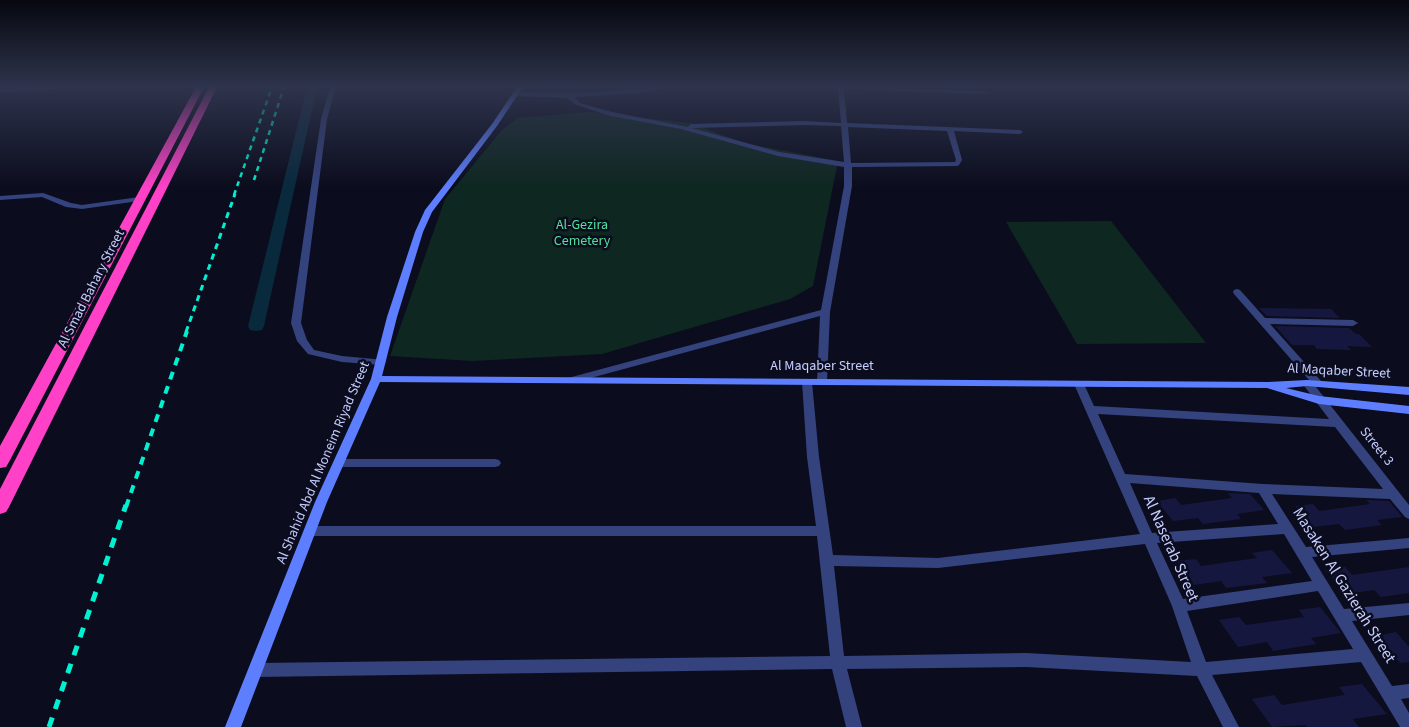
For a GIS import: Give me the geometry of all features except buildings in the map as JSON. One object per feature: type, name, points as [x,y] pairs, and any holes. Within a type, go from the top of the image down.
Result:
[{"type":"highway","name":"Al Smad Bahary Street","points":[[0,462],[181,121]]},
{"type":"highway","name":"Al Smad Bahary Street","points":[[0,507],[195,121]]},
{"type":"street","points":[[324,121],[296,323],[302,341],[311,352],[342,359],[381,362]]},
{"type":"street","name":"Al Shahid Abd Al Moneim Riyad Street","points":[[233,727],[310,531],[376,379],[409,261],[428,212],[498,121]]},
{"type":"street","points":[[649,121],[682,127],[752,148],[848,165],[957,164],[959,160],[950,130]]},
{"type":"street","points":[[822,382],[826,312],[845,206],[848,165],[844,121]]},
{"type":"street","points":[[682,127],[773,123],[844,124],[1020,132]]},
{"type":"street","points":[[0,198],[44,195],[69,205],[82,206],[139,199]]},
{"type":"street","points":[[1236,292],[1318,384]]},
{"type":"street","points":[[572,380],[826,312]]},
{"type":"street","points":[[1263,321],[1352,323]]},
{"type":"street","name":"Al Maqaber Street","points":[[376,379],[1318,384],[1409,391]]},
{"type":"street","points":[[807,382],[813,457],[838,663],[854,727]]},
{"type":"street","name":"Al Naserab Street","points":[[1079,384],[1178,606],[1201,669],[1231,727]]},
{"type":"street","name":"Street 3","points":[[1307,384],[1409,514]]},
{"type":"street","name":"Al Maqaber Street","points":[[1268,385],[1319,400],[1409,410]]},
{"type":"street","points":[[1090,410],[1337,422]]},
{"type":"street","points":[[339,463],[495,463]]},
{"type":"street","points":[[1122,478],[1262,489],[1394,494]]},
{"type":"street","name":"Masaken Al Gazierah Street","points":[[1262,489],[1409,727]]},
{"type":"street","points":[[827,560],[938,563],[1148,538],[1287,529]]},
{"type":"street","points":[[310,531],[823,532]]},
{"type":"street","points":[[1302,553],[1409,542]]},
{"type":"street","points":[[1178,606],[1321,585]]},
{"type":"street","points":[[1341,616],[1409,609]]},
{"type":"street","points":[[256,670],[1026,660],[1201,669],[1364,655]]},
{"type":"street","points":[[1389,694],[1409,691]]},
{"type":"green space","name":"Al-Gezira Cemetery","points":[[514,121],[671,121],[690,123],[744,143],[838,161],[813,286],[790,299],[602,354],[473,361],[390,356],[445,199],[502,130]]},
{"type":"green space","points":[[1111,221],[1206,343],[1077,344],[1006,222]]},
{"type":"waterway","points":[[256,326],[304,121]]},
{"type":"railway","points":[[234,195],[260,121]]},
{"type":"railway","points":[[254,180],[273,121]]},
{"type":"railway","points":[[186,332],[235,194]]},
{"type":"railway","points":[[126,507],[187,331]]},
{"type":"railway","points":[[49,727],[126,505]]}]
